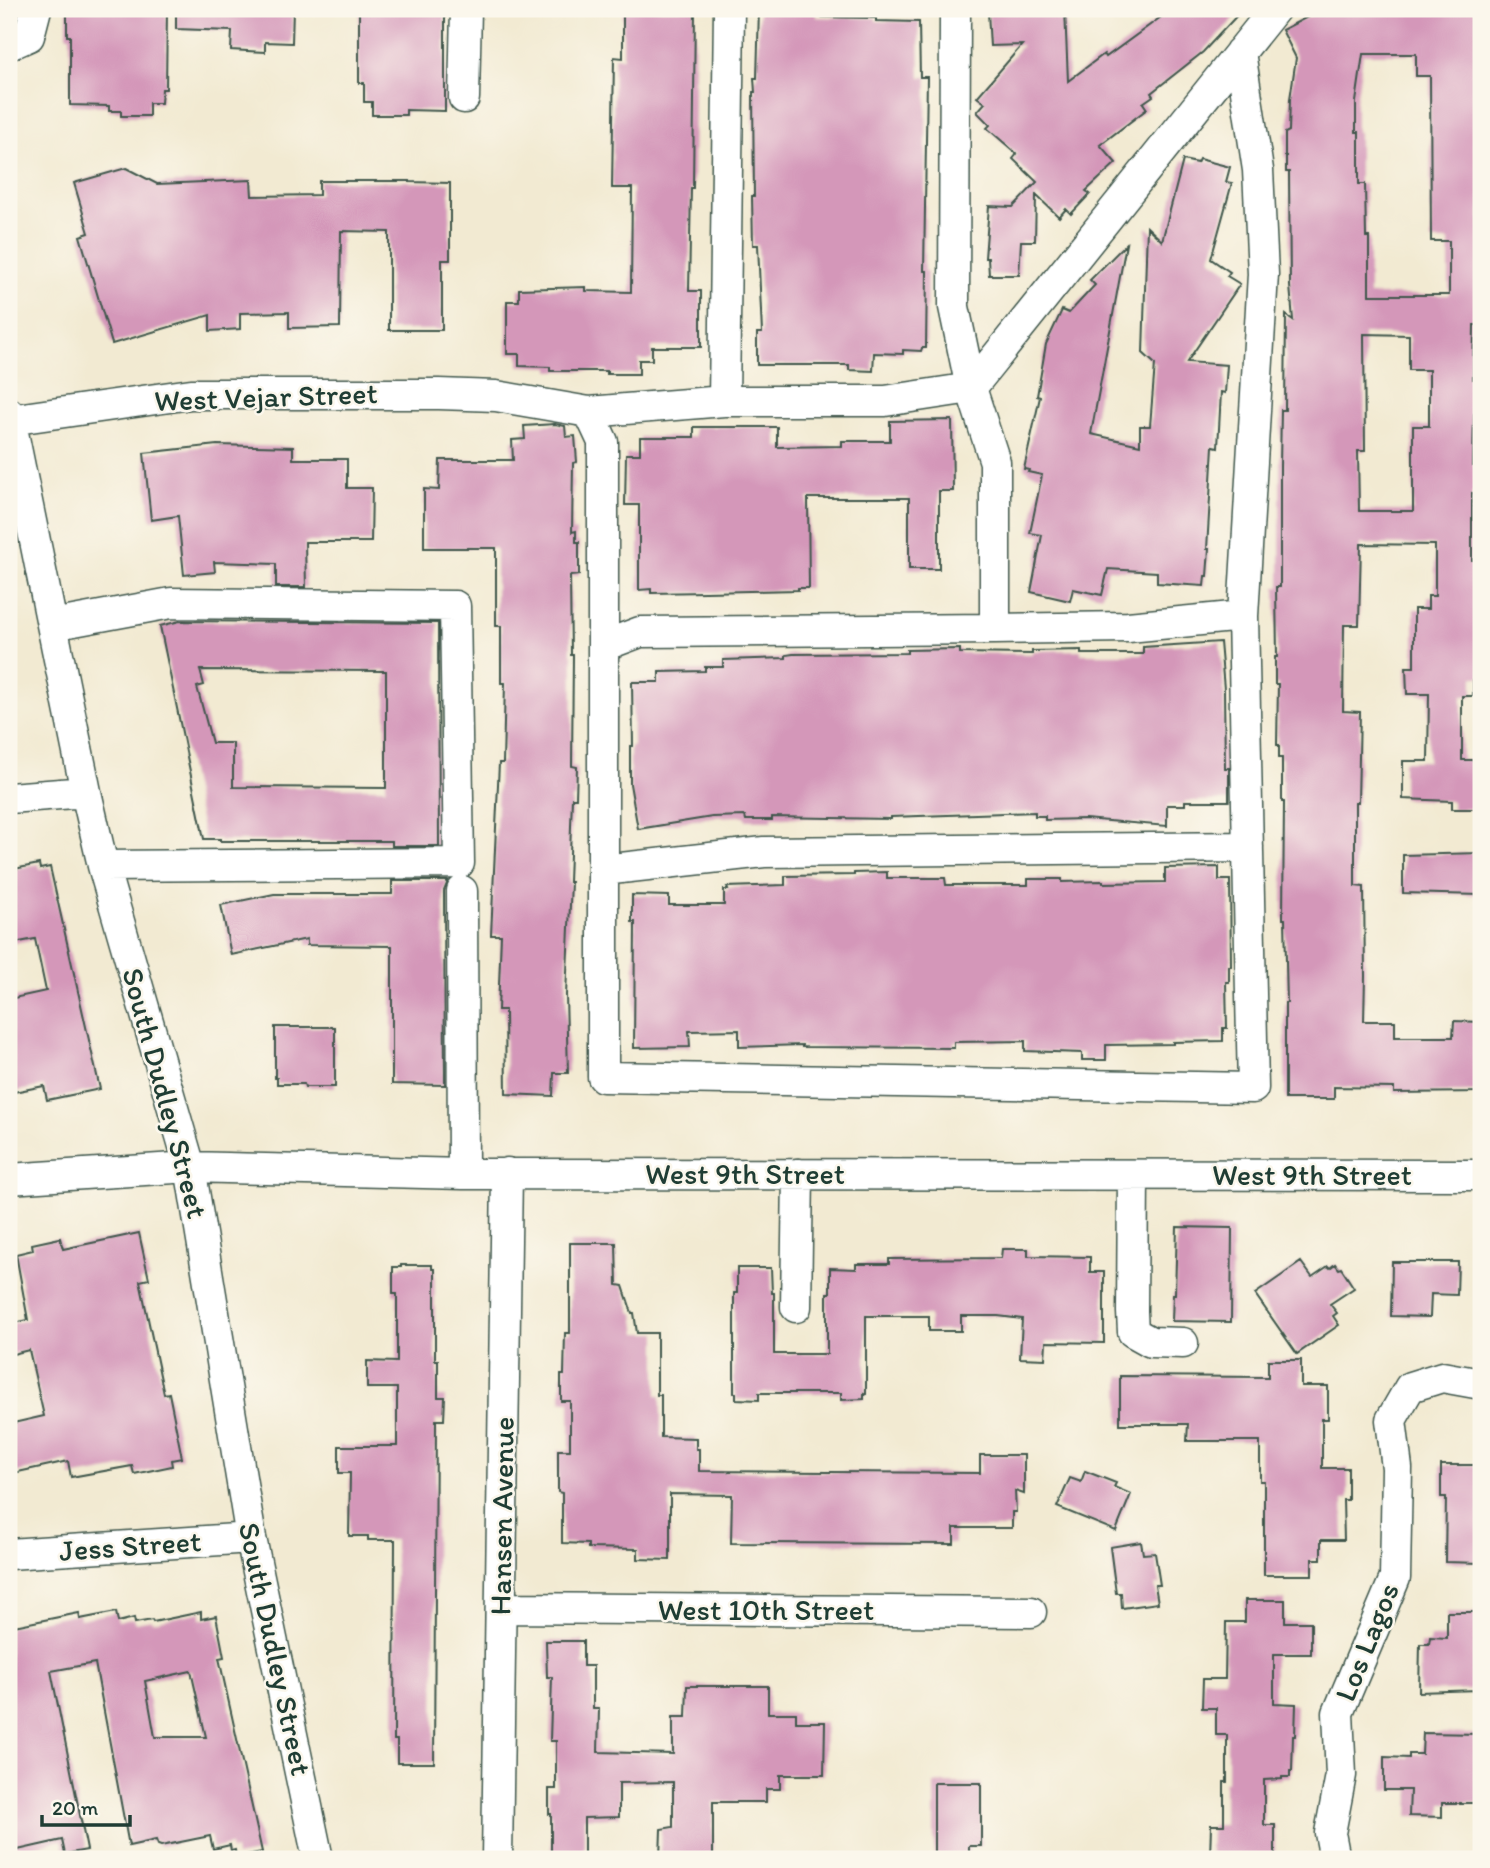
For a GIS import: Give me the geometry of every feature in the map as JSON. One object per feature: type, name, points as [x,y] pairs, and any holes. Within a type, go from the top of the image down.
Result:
[{"type":"street","points":[[9,45],[29,37],[36,9]]},
{"type":"street","points":[[464,98],[466,9]]},
{"type":"street","points":[[724,401],[729,9]]},
{"type":"street","points":[[955,9],[954,307],[971,388],[995,462],[995,629]]},
{"type":"street","points":[[971,388],[1240,52],[1265,12]]},
{"type":"street","points":[[589,412],[603,442],[603,1077],[1253,1088],[1243,617],[1263,274],[1258,170],[1240,52]]},
{"type":"street","name":"West Vejar Street","points":[[9,418],[191,394],[496,396],[589,412],[724,401],[885,401],[971,388]]},
{"type":"street","name":"South Dudley Street","points":[[9,418],[103,866],[190,1167],[251,1538],[318,1859]]},
{"type":"street","points":[[52,625],[171,603],[455,606],[459,863],[103,866]]},
{"type":"street","points":[[603,646],[640,632],[1128,627],[1243,617]]},
{"type":"street","points":[[9,798],[86,792]]},
{"type":"street","points":[[603,870],[764,852],[1248,847]]},
{"type":"street","points":[[462,891],[463,1174]]},
{"type":"street","name":"West 9th Street","points":[[9,1179],[190,1167],[463,1174],[1481,1175]]},
{"type":"street","name":"Hansen Avenue","points":[[497,1859],[507,1173]]},
{"type":"street","points":[[796,1307],[798,1174]]},
{"type":"street","points":[[1133,1175],[1133,1332],[1151,1342],[1183,1343]]},
{"type":"street","name":"Los Lagos","points":[[1335,1859],[1330,1833],[1341,1775],[1338,1713],[1395,1578],[1397,1468],[1391,1420],[1410,1387],[1442,1377],[1481,1384]]},
{"type":"street","name":"Jess Street","points":[[9,1554],[251,1538]]},
{"type":"street","name":"West 10th Street","points":[[500,1608],[1031,1612]]},
{"type":"building","points":[[67,9],[167,9],[166,89],[162,89],[161,103],[149,103],[149,116],[121,116],[121,111],[109,111],[109,106],[70,105],[70,36],[67,36]]},
{"type":"building","points":[[176,9],[293,9],[292,43],[265,42],[265,52],[231,50],[232,31],[176,29]]},
{"type":"building","points":[[359,9],[445,9],[445,111],[406,110],[406,115],[372,115],[372,102],[364,102],[364,83],[359,83]]},
{"type":"building","points":[[623,9],[695,9],[689,291],[701,291],[701,347],[652,347],[652,360],[639,360],[639,374],[550,371],[550,367],[519,366],[519,354],[507,354],[507,301],[519,301],[519,289],[586,287],[586,291],[631,292],[632,188],[612,188],[614,57],[623,58]]},
{"type":"building","points":[[759,9],[816,9],[816,17],[919,22],[920,77],[927,77],[924,271],[927,271],[926,348],[921,351],[903,350],[903,354],[874,353],[873,371],[849,370],[849,365],[757,365],[757,333],[762,333],[758,245],[753,245],[752,196],[753,92],[754,78],[757,78]]},
{"type":"building","points":[[992,9],[1065,9],[1068,81],[1172,9],[1243,9],[1203,52],[1151,93],[1153,96],[1143,103],[1147,109],[1100,145],[1116,163],[1086,191],[1090,194],[1071,214],[1066,209],[1059,217],[1036,195],[1035,241],[1021,241],[1019,275],[989,275],[988,258],[985,258],[989,206],[1013,207],[1037,182],[1013,159],[1017,154],[987,128],[990,125],[977,112],[985,103],[977,97],[1022,45],[990,46],[988,12],[992,12]]},
{"type":"building","points":[[1323,9],[1481,9],[1481,325],[1474,325],[1473,379],[1480,379],[1480,414],[1474,414],[1473,466],[1479,466],[1479,494],[1472,493],[1472,560],[1476,560],[1476,603],[1480,603],[1481,677],[1473,677],[1473,696],[1462,696],[1462,760],[1481,760],[1481,809],[1452,809],[1452,801],[1403,799],[1403,761],[1428,761],[1429,694],[1407,694],[1406,667],[1414,667],[1414,609],[1428,609],[1428,596],[1435,596],[1435,545],[1361,544],[1359,625],[1344,625],[1343,711],[1360,712],[1358,802],[1355,802],[1355,886],[1364,887],[1364,1021],[1395,1021],[1395,1037],[1453,1037],[1454,1021],[1481,1022],[1481,1092],[1394,1093],[1394,1088],[1334,1087],[1334,1099],[1285,1099],[1287,1003],[1283,919],[1284,802],[1282,758],[1279,758],[1277,745],[1278,684],[1275,684],[1275,657],[1276,587],[1280,587],[1281,410],[1285,410],[1286,315],[1293,320],[1289,172],[1286,172],[1285,133],[1289,131],[1296,58],[1282,30]],"holes":[[[1363,54],[1416,54],[1416,76],[1430,76],[1431,241],[1449,241],[1449,295],[1369,295],[1365,184],[1359,184],[1359,132],[1356,132],[1356,102]],[[1364,334],[1409,335],[1409,370],[1429,370],[1429,426],[1413,426],[1413,511],[1359,511],[1358,451],[1365,451]]]},
{"type":"building","points":[[1199,159],[1230,167],[1226,182],[1232,183],[1211,259],[1230,272],[1227,276],[1240,284],[1187,362],[1227,365],[1225,393],[1221,392],[1218,447],[1213,446],[1209,549],[1204,586],[1157,583],[1157,572],[1108,569],[1102,595],[1073,589],[1070,601],[1031,592],[1042,535],[1030,533],[1042,475],[1024,469],[1040,397],[1037,396],[1046,344],[1062,310],[1069,313],[1095,285],[1090,280],[1126,244],[1091,434],[1140,445],[1140,426],[1150,426],[1155,364],[1143,353],[1147,227],[1162,241],[1183,160],[1197,163]]},
{"type":"building","points":[[126,168],[157,184],[251,180],[252,196],[319,195],[319,181],[450,183],[450,260],[442,260],[442,330],[389,330],[389,232],[341,231],[340,327],[289,328],[289,312],[240,313],[240,329],[210,331],[210,315],[112,344],[80,236],[89,233],[74,183]]},
{"type":"building","points":[[952,420],[953,491],[939,491],[939,569],[909,569],[909,498],[808,498],[809,588],[651,593],[651,589],[639,590],[639,505],[625,505],[626,454],[640,454],[640,437],[694,437],[694,427],[777,427],[777,447],[842,446],[842,441],[890,441],[890,421]]},
{"type":"building","points":[[524,426],[565,426],[566,437],[575,436],[577,462],[573,463],[572,532],[576,531],[576,542],[579,542],[579,575],[570,576],[573,655],[572,766],[577,767],[576,798],[572,798],[569,882],[566,995],[568,1073],[554,1073],[553,1096],[506,1094],[505,1010],[498,1010],[501,935],[491,935],[499,763],[503,763],[505,683],[501,683],[501,626],[496,626],[496,548],[424,548],[424,489],[439,490],[440,460],[513,460],[512,440],[525,439]]},
{"type":"building","points":[[217,445],[293,447],[293,459],[347,459],[347,488],[372,488],[371,542],[305,542],[306,587],[276,587],[276,564],[214,562],[215,572],[184,575],[178,516],[151,520],[144,453]]},
{"type":"building","points":[[180,621],[438,623],[439,846],[392,846],[392,841],[204,839],[160,626]],"holes":[[[200,670],[386,671],[386,788],[233,787],[233,743],[212,743],[197,687],[204,685]]]},
{"type":"building","points":[[1220,642],[1224,689],[1225,768],[1229,768],[1229,801],[1185,801],[1185,805],[1167,805],[1167,826],[1085,819],[1045,820],[1045,816],[1035,816],[1035,812],[891,819],[772,817],[772,820],[746,820],[745,816],[712,817],[638,829],[630,784],[630,746],[633,746],[632,682],[659,682],[659,672],[705,671],[705,667],[723,667],[723,660],[786,658],[786,655],[793,654],[907,653],[907,650],[960,649],[960,653],[1032,654],[1032,651],[1081,650],[1081,654],[1143,654],[1143,647]]},
{"type":"building","points":[[1481,853],[1481,895],[1403,893],[1403,855]]},
{"type":"building","points":[[39,864],[40,869],[50,867],[100,1089],[47,1100],[44,1086],[9,1093],[9,999],[46,991],[35,939],[9,944],[9,870]]},
{"type":"building","points":[[1219,867],[1219,880],[1230,880],[1231,966],[1229,982],[1226,982],[1227,1028],[1223,1028],[1223,1041],[1106,1045],[1106,1060],[1082,1060],[1082,1053],[1025,1051],[1025,1041],[954,1042],[954,1048],[802,1045],[739,1047],[739,1030],[689,1031],[690,1047],[634,1048],[635,922],[632,922],[632,895],[669,896],[669,905],[724,905],[724,890],[728,890],[727,887],[785,885],[785,876],[887,872],[887,878],[945,878],[946,885],[1028,885],[1028,879],[1103,883],[1165,882],[1165,868]]},
{"type":"building","points":[[392,881],[448,881],[444,891],[445,1085],[392,1084],[392,946],[307,945],[307,939],[231,955],[221,905],[274,894],[392,894]]},
{"type":"building","points":[[275,1027],[335,1027],[335,1087],[277,1084]]},
{"type":"building","points":[[1177,1227],[1232,1228],[1231,1322],[1172,1321]]},
{"type":"building","points":[[139,1233],[149,1279],[140,1281],[164,1394],[169,1393],[182,1458],[171,1460],[172,1466],[134,1474],[132,1466],[71,1477],[68,1461],[9,1474],[9,1424],[44,1416],[29,1350],[9,1355],[9,1324],[28,1320],[16,1254],[33,1250],[32,1244],[60,1238],[63,1249]]},
{"type":"building","points":[[570,1243],[616,1243],[617,1285],[623,1286],[634,1313],[637,1333],[657,1333],[657,1395],[661,1395],[661,1437],[696,1438],[699,1471],[980,1473],[980,1455],[1024,1455],[1024,1494],[1015,1491],[1016,1512],[1012,1512],[1012,1528],[954,1528],[954,1544],[731,1543],[732,1495],[670,1494],[670,1560],[638,1559],[638,1549],[588,1548],[588,1544],[562,1543],[562,1493],[558,1492],[558,1450],[570,1450],[570,1401],[561,1401],[561,1375],[564,1375],[565,1333],[570,1333]]},
{"type":"building","points":[[1002,1249],[1028,1249],[1028,1256],[1090,1257],[1090,1272],[1104,1272],[1104,1343],[1046,1342],[1045,1359],[1020,1358],[1022,1319],[961,1316],[961,1331],[929,1331],[929,1316],[866,1316],[864,1399],[841,1400],[841,1393],[759,1393],[759,1400],[736,1399],[734,1293],[737,1293],[737,1268],[771,1268],[774,1293],[774,1354],[827,1354],[827,1293],[830,1293],[830,1268],[856,1269],[856,1264],[889,1264],[889,1259],[1001,1258]]},
{"type":"building","points":[[1301,1262],[1312,1277],[1335,1264],[1341,1268],[1354,1288],[1330,1304],[1337,1313],[1333,1316],[1339,1325],[1297,1354],[1255,1294]]},
{"type":"building","points":[[1392,1262],[1458,1262],[1457,1295],[1431,1294],[1430,1317],[1391,1316]]},
{"type":"building","points":[[432,1265],[432,1269],[435,1269],[435,1360],[438,1360],[438,1397],[445,1397],[444,1420],[436,1420],[434,1763],[397,1763],[397,1740],[394,1740],[395,1540],[368,1540],[368,1536],[349,1536],[350,1473],[339,1473],[339,1446],[397,1446],[397,1388],[367,1388],[367,1361],[397,1362],[397,1294],[393,1294],[393,1267]]},
{"type":"building","points":[[1268,1360],[1301,1360],[1301,1386],[1328,1386],[1328,1419],[1322,1419],[1322,1468],[1348,1468],[1348,1500],[1343,1500],[1344,1540],[1321,1540],[1321,1559],[1312,1559],[1312,1575],[1264,1575],[1264,1481],[1260,1481],[1260,1441],[1187,1441],[1188,1424],[1120,1424],[1120,1376],[1268,1377]]},
{"type":"building","points":[[1441,1465],[1481,1465],[1481,1563],[1445,1562],[1446,1497],[1441,1497]]},
{"type":"building","points":[[1085,1471],[1116,1483],[1114,1487],[1131,1494],[1116,1531],[1057,1507],[1070,1478],[1081,1482]]},
{"type":"building","points":[[1141,1542],[1143,1554],[1155,1553],[1160,1585],[1155,1585],[1158,1603],[1122,1608],[1121,1593],[1116,1593],[1110,1547]]},
{"type":"building","points":[[1245,1600],[1285,1600],[1285,1622],[1311,1622],[1311,1654],[1274,1654],[1274,1703],[1296,1704],[1290,1777],[1264,1780],[1264,1825],[1275,1825],[1275,1858],[1216,1859],[1210,1857],[1211,1825],[1224,1825],[1227,1735],[1216,1735],[1216,1708],[1202,1708],[1203,1679],[1225,1679],[1226,1622],[1245,1622]]},
{"type":"building","points":[[116,1612],[118,1622],[134,1618],[135,1623],[201,1612],[201,1619],[216,1616],[224,1657],[219,1658],[262,1852],[236,1857],[235,1850],[231,1851],[230,1845],[213,1849],[210,1836],[161,1846],[156,1840],[129,1846],[95,1663],[51,1671],[87,1850],[65,1854],[62,1840],[9,1852],[9,1627],[79,1613],[80,1619]],"holes":[[[191,1671],[206,1737],[155,1737],[145,1681]]]},
{"type":"building","points":[[1447,1612],[1480,1612],[1479,1690],[1419,1692],[1420,1644],[1429,1644],[1430,1637],[1447,1638]]},
{"type":"building","points":[[546,1641],[583,1641],[583,1666],[593,1666],[593,1709],[599,1709],[598,1752],[673,1754],[673,1717],[686,1717],[687,1686],[768,1686],[768,1713],[796,1713],[796,1722],[825,1722],[824,1775],[780,1775],[780,1789],[766,1789],[766,1802],[713,1802],[713,1859],[660,1859],[661,1829],[673,1827],[673,1782],[619,1783],[619,1817],[584,1818],[584,1859],[551,1859],[549,1789],[556,1789],[556,1741],[550,1741],[552,1677],[547,1677]]},
{"type":"building","points":[[1423,1733],[1481,1734],[1481,1803],[1442,1803],[1442,1817],[1409,1816],[1410,1790],[1384,1790],[1384,1757],[1409,1758],[1409,1754],[1422,1754]]},
{"type":"building","points":[[934,1783],[981,1783],[981,1846],[969,1846],[969,1859],[934,1859]]}]
